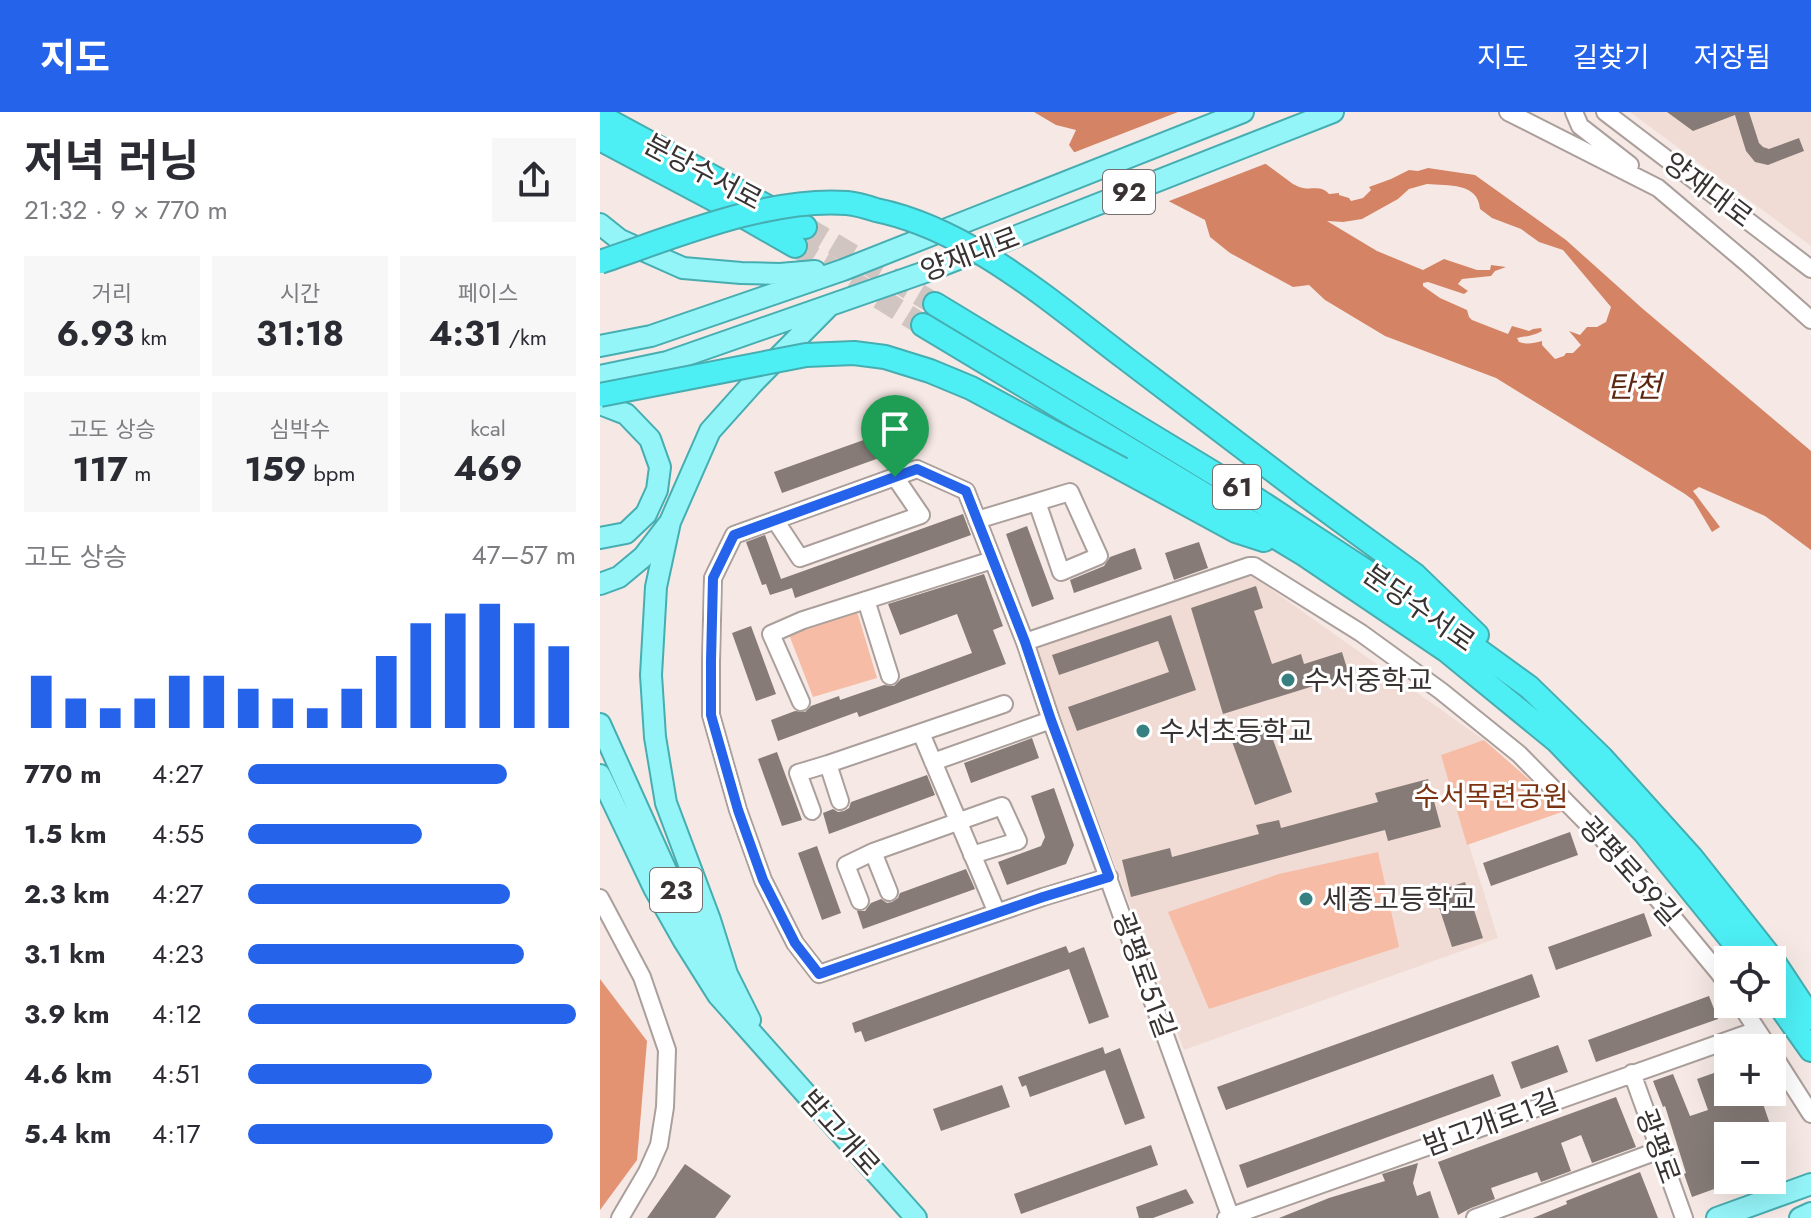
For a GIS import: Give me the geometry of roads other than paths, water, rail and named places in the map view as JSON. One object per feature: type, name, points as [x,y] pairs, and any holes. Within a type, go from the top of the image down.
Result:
[{"type":"highway","name":"분당수서로","points":[[600,116],[800,236],[713,199],[600,139]]},
{"type":"highway","points":[[600,262],[691,231],[793,205],[848,203],[899,214],[945,233],[1008,271],[1415,575],[1529,687]]},
{"type":"highway","name":"분당수서로","points":[[935,304],[1253,497],[1401,594],[1529,687],[1602,758],[1692,858],[1772,959],[1811,1018]]},
{"type":"highway","name":"분당수서로","points":[[923,325],[1302,553],[1447,651],[1557,741],[1645,833],[1737,946]]},
{"type":"highway","points":[[600,395],[806,355],[829,352],[885,357],[971,388],[1236,531],[1302,553]]},
{"type":"highway","points":[[1786,1015],[1811,1050]]},
{"type":"main road","name":"양재대로","points":[[600,346],[651,336],[843,270],[1243,112]]},
{"type":"main road","name":"양재대로","points":[[600,376],[667,362],[925,272],[1333,112]]},
{"type":"main road","name":"92","points":[[600,224],[620,240],[683,268],[772,274],[843,270]]},
{"type":"main road","name":"92","points":[[600,584],[619,577],[643,557],[670,522],[710,431],[833,303]]},
{"type":"main road","points":[[600,404],[626,414],[650,439],[660,467],[657,490],[646,514],[626,533],[600,538]]},
{"type":"main road","points":[[670,522],[656,587],[651,675],[655,737],[666,803],[727,974]]},
{"type":"main road","name":"밤고개로","points":[[600,724],[673,886],[727,974],[765,1048]]},
{"type":"main road","name":"밤고개로","points":[[600,775],[654,888],[718,995],[916,1218]]},
{"type":"main road","points":[[1786,1193],[1811,1184]]},
{"type":"main road","points":[[1786,1194],[1811,1192]]},
{"type":"main road","points":[[1717,1218],[1782,1194]]},
{"type":"main road","points":[[1800,1218],[1811,1213]]},
{"type":"street","points":[[1508,112],[1658,188]]},
{"type":"street","points":[[1574,112],[1580,126],[1658,188],[1811,320]]},
{"type":"street","name":"양재대로","points":[[1605,112],[1811,269]]},
{"type":"street","name":"광평로51길","points":[[997,913],[819,974],[795,943],[763,880],[738,810],[711,715],[713,578],[734,535],[917,469],[966,491],[1025,642],[1229,1217]]},
{"type":"street","points":[[775,520],[800,558],[921,515],[895,477]]},
{"type":"street","points":[[977,520],[1070,492],[1099,556],[1061,572],[1037,502]]},
{"type":"street","points":[[801,702],[771,634],[803,620],[992,560]]},
{"type":"street","name":"광평로59길","points":[[1025,642],[1254,566],[1361,633],[1441,691],[1519,754],[1637,874],[1714,969]]},
{"type":"street","points":[[866,600],[890,676]]},
{"type":"street","points":[[812,811],[798,773],[1004,704]]},
{"type":"street","points":[[933,762],[1051,720]]},
{"type":"street","points":[[921,733],[997,913],[1109,877]]},
{"type":"street","points":[[828,764],[840,801]]},
{"type":"street","points":[[860,901],[846,865],[873,852],[1002,806],[1018,841],[972,855]]},
{"type":"street","points":[[873,852],[889,892]]},
{"type":"street","points":[[600,898],[642,977],[667,1050],[665,1107],[659,1145],[620,1218]]},
{"type":"street","points":[[1749,1018],[1760,1034]]},
{"type":"street","name":"밤고개로1길","points":[[1229,1217],[1757,1030]]},
{"type":"street","name":"광평로","points":[[1632,1073],[1684,1218]]},
{"type":"street","points":[[1786,1075],[1811,1114]]},
{"type":"street","points":[[1475,1218],[1660,1150]]},
{"type":"water","name":"탄천","points":[[1034,112],[1196,112],[1293,184],[1320,189],[1329,194],[1339,193],[1351,201],[1363,198],[1371,190],[1369,187],[1409,170],[1428,168],[1475,175],[1566,240],[1811,451],[1811,550],[1765,516],[1699,487],[1693,491],[1720,527],[1712,532],[1693,500],[1685,494],[1496,378],[1385,336],[1325,300],[1309,285],[1293,287],[1230,253],[1210,237],[1205,220],[1074,152],[1069,145],[1076,130],[1056,125]],"holes":[[[1427,184],[1468,190],[1478,200],[1480,209],[1492,218],[1521,229],[1539,242],[1563,250],[1611,307],[1606,322],[1597,327],[1587,327],[1580,335],[1569,331],[1581,345],[1573,353],[1555,359],[1542,341],[1526,343],[1519,342],[1517,338],[1536,334],[1542,331],[1541,328],[1529,331],[1512,326],[1508,334],[1472,320],[1467,310],[1423,286],[1428,282],[1464,294],[1468,291],[1458,284],[1462,279],[1491,276],[1506,267],[1491,265],[1490,270],[1477,270],[1444,259],[1423,270],[1377,251],[1327,221],[1362,219],[1398,199],[1409,189]]]},
{"type":"tunnel","points":[[805,227],[935,304]]},
{"type":"tunnel","points":[[795,246],[923,325]]},
{"type":"place","name":"수서중학교","points":[[1288,680]]},
{"type":"place","name":"수서초등학교","points":[[1143,731]]},
{"type":"place","name":"세종고등학교","points":[[1306,899]]},
{"type":"park label","name":"수서목련공원","points":[[1491,796]]}]
